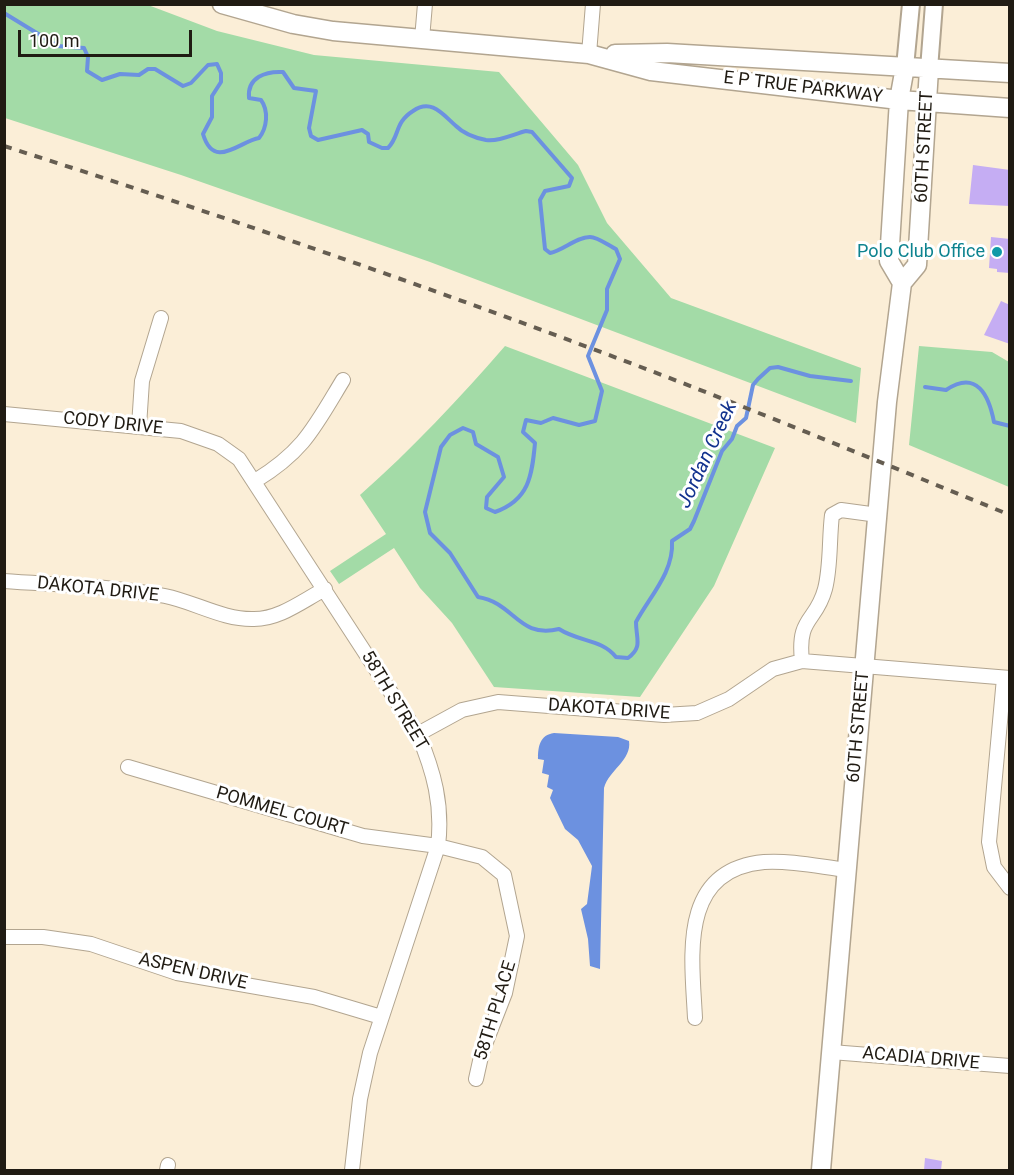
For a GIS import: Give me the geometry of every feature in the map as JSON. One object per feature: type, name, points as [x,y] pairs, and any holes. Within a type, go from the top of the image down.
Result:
[{"type":"main road","name":"E P TRUE PARKWAY","points":[[222,4],[333,31],[593,54],[667,53],[1010,73]]},
{"type":"main road","name":"E P TRUE PARKWAY","points":[[593,54],[651,71],[926,102],[1010,108]]},
{"type":"main road","name":"60TH STREET","points":[[902,283],[889,261],[899,99],[905,67]]},
{"type":"main road","name":"60TH STREET","points":[[821,1170],[887,402],[902,283],[917,265],[929,69]]},
{"type":"street","points":[[422,39],[425,4]]},
{"type":"street","points":[[593,4],[593,54]]},
{"type":"street","name":"60TH STREET","points":[[905,67],[911,4]]},
{"type":"street","name":"60TH STREET","points":[[929,69],[934,4]]},
{"type":"street","points":[[139,426],[142,381],[160,318]]},
{"type":"street","points":[[255,481],[282,464],[306,442],[343,380]]},
{"type":"street","name":"CODY DRIVE","points":[[4,414],[181,431],[218,444]]},
{"type":"street","name":"58TH STREET","points":[[218,444],[239,459],[325,589],[418,734],[436,781],[440,811],[438,846],[381,1017],[360,1099],[352,1170]]},
{"type":"street","points":[[802,661],[802,629],[825,587],[832,515],[841,510],[878,515]]},
{"type":"street","name":"DAKOTA DRIVE","points":[[4,581],[133,591],[168,597],[228,616],[253,620],[280,614],[325,589]]},
{"type":"street","name":"DAKOTA DRIVE","points":[[418,734],[462,710],[498,702],[664,715],[697,712],[729,699],[773,669],[802,661],[1006,678]]},
{"type":"street","points":[[1006,678],[989,842],[994,867],[1010,888]]},
{"type":"street","name":"POMMEL COURT","points":[[128,767],[363,836],[438,846]]},
{"type":"street","name":"58TH PLACE","points":[[438,846],[482,857],[504,875],[512,905],[517,936],[512,969],[506,993],[482,1052],[476,1079]]},
{"type":"street","points":[[695,1018],[692,930],[703,901],[712,889],[735,870],[765,862],[847,870]]},
{"type":"street","name":"ASPEN DRIVE","points":[[4,937],[43,937],[91,944],[177,973],[314,997],[381,1017]]},
{"type":"street","name":"ACADIA DRIVE","points":[[831,1052],[1010,1066]]},
{"type":"green space","points":[[5,4],[148,5],[217,31],[314,55],[499,72],[578,165],[607,223],[671,298],[861,368],[856,423],[430,262],[181,175],[5,118]]},
{"type":"green space","points":[[505,346],[775,448],[714,586],[640,697],[494,687],[452,623],[420,588],[394,548],[339,584],[330,571],[386,534],[360,495],[435,423]]},
{"type":"green space","points":[[919,346],[992,352],[1009,362],[1009,487],[909,445]]},
{"type":"water","points":[[554,733],[618,737],[629,741],[627,754],[604,788],[600,969],[590,966],[588,939],[581,909],[587,904],[592,866],[578,840],[565,829],[550,798],[553,790],[547,787],[549,775],[542,773],[544,760],[538,759],[541,742],[546,736]]},
{"type":"building","points":[[973,165],[1010,170],[1010,206],[969,204]]},
{"type":"building","name":"Polo Club Office","points":[[991,237],[1010,239],[1010,273],[997,272],[997,269],[989,268]]},
{"type":"building","points":[[1001,301],[1010,305],[1010,344],[984,335]]},
{"type":"building","points":[[925,1158],[942,1161],[941,1170],[924,1170]]},
{"type":"waterway","name":"Jordan Creek","points":[[4,13],[58,46],[84,48],[88,57],[87,71],[102,80],[120,74],[139,75],[148,69],[155,69],[183,86],[191,83],[208,65],[217,64],[221,73],[221,82],[212,96],[212,117],[203,134],[214,151],[228,151],[259,138],[265,124],[266,114],[261,100],[249,98],[251,85],[254,80],[264,74],[283,72],[294,88],[316,91],[309,128],[311,136],[318,140],[362,130],[368,134],[369,142],[382,148],[388,148],[403,120],[413,111],[426,106],[442,113],[462,131],[482,139],[496,140],[526,131],[532,132],[572,178],[569,186],[545,191],[540,200],[545,249],[550,253],[580,239],[593,237],[616,249],[620,259],[607,289],[607,310],[588,356],[602,391],[595,421],[579,425],[553,418],[541,423],[526,420],[523,432],[535,443],[527,485],[515,501],[495,512],[486,508],[487,497],[504,477],[498,457],[476,444],[473,432],[463,428],[450,435],[441,447],[425,512],[430,533],[450,553],[478,597],[500,606],[534,629],[545,631],[559,629],[604,647],[616,657],[628,658],[636,650],[638,642],[636,622],[665,573],[672,552],[672,541],[690,529],[722,451],[732,439],[737,426],[746,418],[753,385],[770,368],[778,367],[810,376],[851,381]]},
{"type":"waterway","name":"Jordan Creek","points":[[925,387],[946,390],[957,384],[966,382],[973,384],[985,395],[994,422],[1010,426]]},
{"type":"railway","points":[[4,146],[433,290],[738,405],[1010,515]]},
{"type":"place","name":"Polo Club Office","points":[[997,252]]}]
